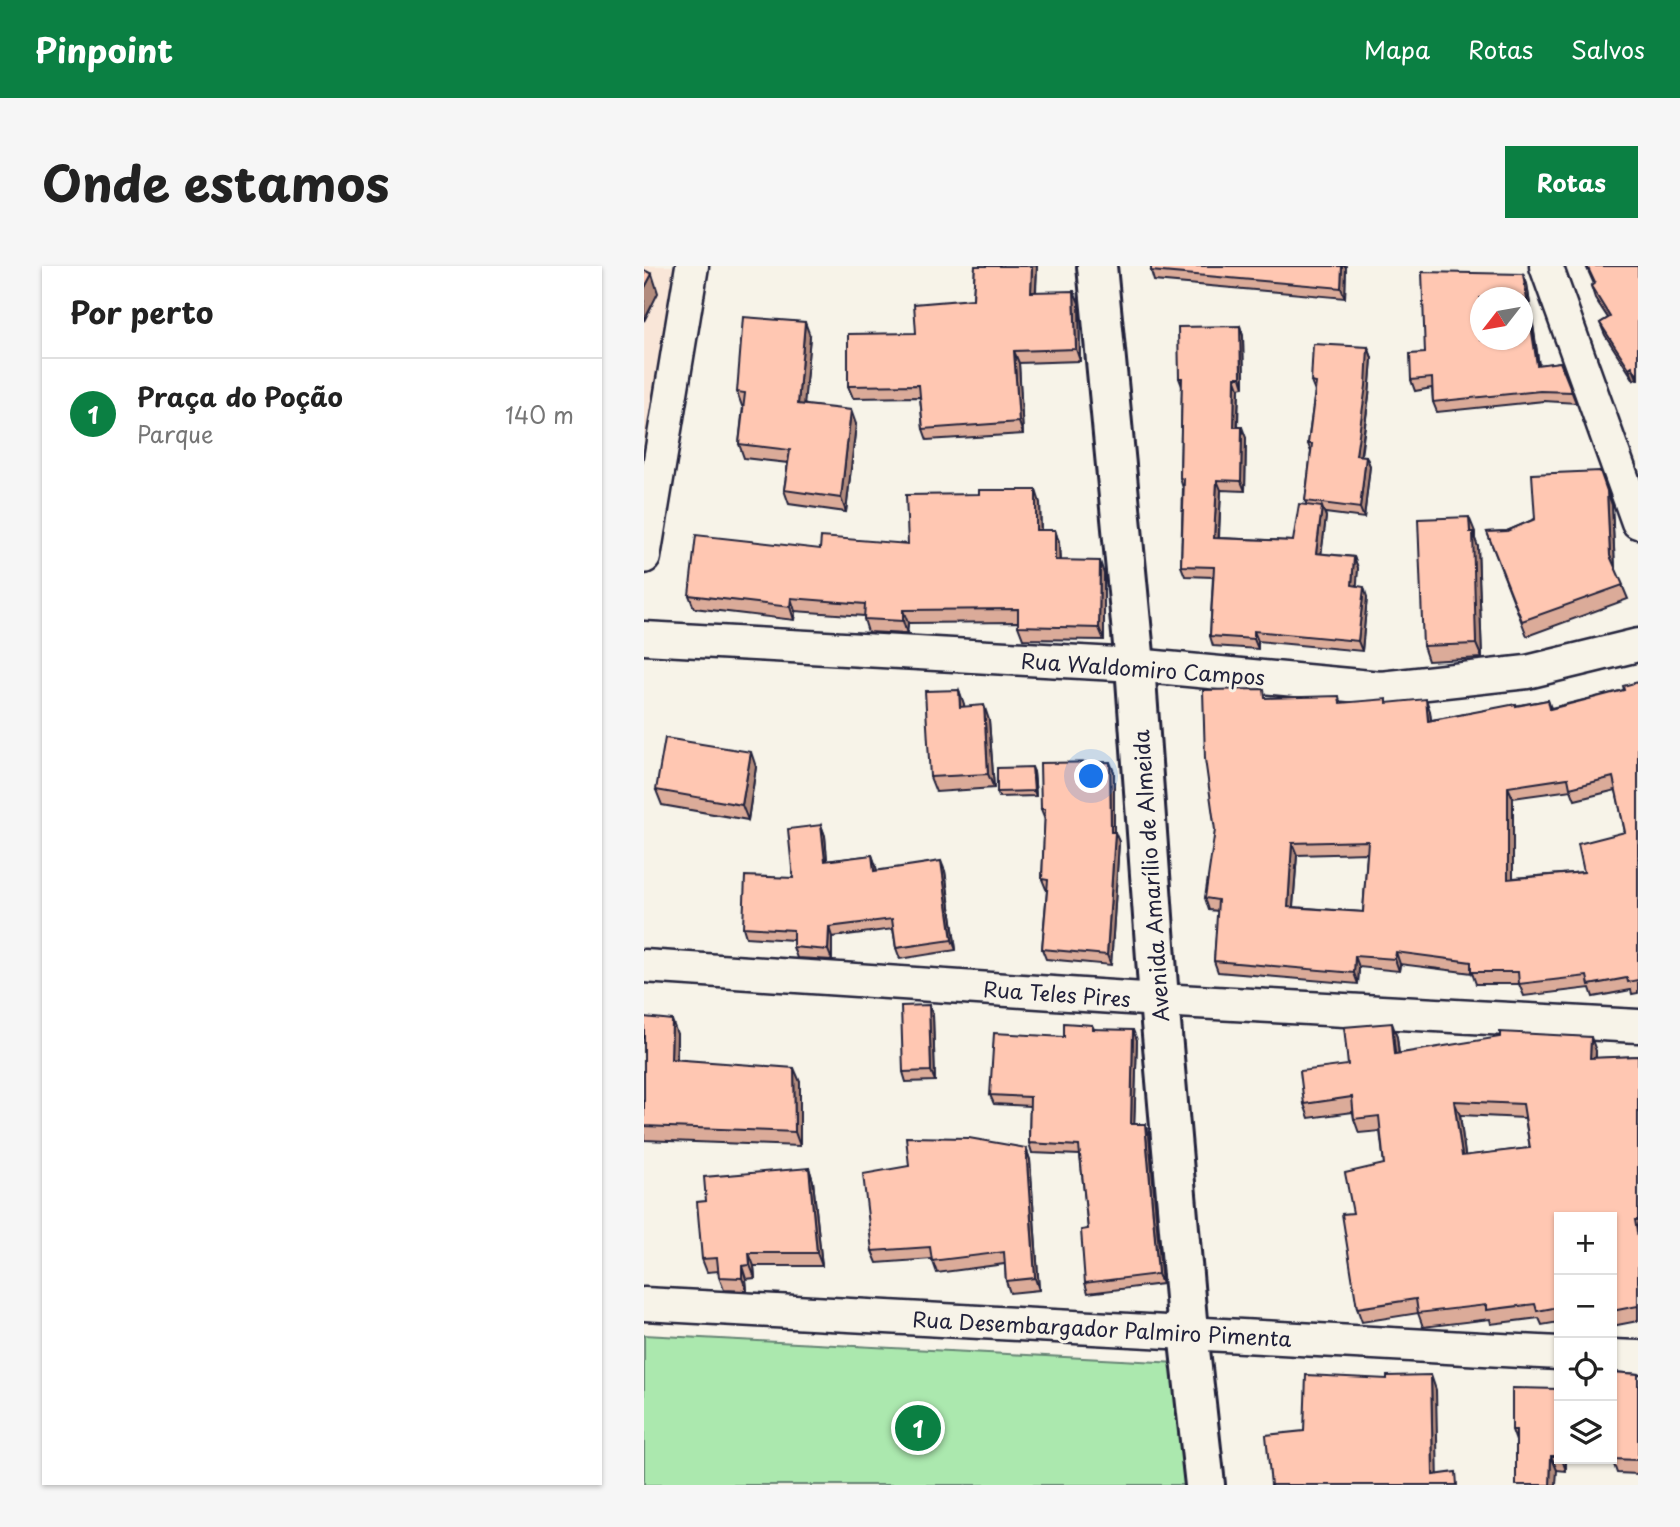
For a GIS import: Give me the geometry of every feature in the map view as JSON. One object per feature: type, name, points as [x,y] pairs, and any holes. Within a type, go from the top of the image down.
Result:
[{"type":"street","points":[[644,556],[692,266]]},
{"type":"street","name":"Avenida Amarílio de Almeida","points":[[1097,266],[1135,665],[1159,1000],[1188,1332],[1205,1485]]},
{"type":"street","points":[[1546,266],[1636,515]]},
{"type":"street","name":"Rua Waldomiro Campos","points":[[644,638],[1135,665],[1381,688],[1527,672],[1638,645]]},
{"type":"street","name":"Rua Teles Pires","points":[[644,966],[1159,1000],[1638,1026]]},
{"type":"street","name":"Rua Desembargador Palmiro Pimenta","points":[[644,1304],[1554,1353]]},
{"type":"street","points":[[1617,1356],[1638,1357]]},
{"type":"shaded area","points":[[644,266],[685,266],[644,521]]},
{"type":"green space","points":[[644,1335],[1177,1363],[1197,1485],[644,1485]]},
{"type":"building","points":[[975,266],[1032,266],[1031,292],[1074,291],[1076,349],[1014,351],[1019,422],[923,429],[919,385],[848,386],[848,334],[916,333],[914,304],[973,299]]},
{"type":"building","points":[[1151,266],[1342,266],[1341,288],[1151,271]]},
{"type":"building","points":[[1587,266],[1638,266],[1638,377],[1632,366],[1629,368],[1600,323],[1610,317],[1591,286],[1595,283]]},
{"type":"building","points":[[644,270],[652,274],[644,289]]},
{"type":"building","points":[[1422,272],[1523,274],[1525,287],[1470,287],[1470,350],[1533,350],[1533,339],[1537,365],[1560,362],[1572,392],[1540,391],[1433,402],[1432,378],[1411,380],[1410,354],[1425,353]]},
{"type":"building","points":[[743,317],[805,322],[798,404],[851,410],[841,498],[784,490],[790,450],[739,444],[745,393],[737,392]]},
{"type":"building","points":[[1240,326],[1241,377],[1235,377],[1234,427],[1242,427],[1241,481],[1217,480],[1214,538],[1293,541],[1299,504],[1322,507],[1316,553],[1354,557],[1352,585],[1364,587],[1358,641],[1254,631],[1254,639],[1210,636],[1214,567],[1181,566],[1184,479],[1180,478],[1182,378],[1179,378],[1178,327]]},
{"type":"building","points":[[1313,344],[1368,347],[1366,386],[1356,455],[1366,456],[1360,508],[1305,501],[1312,444],[1308,444],[1316,383],[1311,382]]},
{"type":"building","points":[[1600,471],[1607,491],[1610,556],[1623,585],[1522,621],[1487,532],[1507,531],[1535,519],[1532,474]]},
{"type":"building","points":[[979,490],[1036,490],[1036,530],[1055,530],[1055,560],[1100,561],[1099,628],[1018,626],[1018,609],[903,610],[903,621],[864,619],[865,604],[791,598],[790,607],[689,595],[696,535],[820,549],[821,537],[908,544],[906,495],[979,494]]},
{"type":"building","points":[[1469,517],[1470,532],[1473,532],[1476,644],[1423,646],[1418,519]]},
{"type":"building","points":[[1638,682],[1638,980],[1628,982],[1627,978],[1589,985],[1587,976],[1519,984],[1518,972],[1471,972],[1471,962],[1396,952],[1395,959],[1355,956],[1354,973],[1214,961],[1218,900],[1205,898],[1215,830],[1205,759],[1203,690],[1264,689],[1265,698],[1339,696],[1340,703],[1387,699],[1387,703],[1426,699],[1428,721],[1548,700],[1550,709],[1624,690],[1623,686]],"holes":[[[1613,777],[1625,832],[1578,844],[1584,872],[1508,879],[1508,787],[1568,778],[1570,788]],[[1368,841],[1363,912],[1288,907],[1292,843]]]},
{"type":"building","points":[[959,690],[960,707],[984,705],[988,774],[930,777],[925,691]]},
{"type":"building","points":[[665,738],[751,752],[742,805],[656,790]]},
{"type":"building","points":[[1110,762],[1111,832],[1115,832],[1107,955],[1042,949],[1048,880],[1042,879],[1045,809],[1041,809],[1040,763]]},
{"type":"building","points":[[1032,767],[1034,791],[997,792],[997,768]]},
{"type":"building","points":[[821,825],[825,861],[872,855],[874,871],[941,861],[952,940],[896,948],[892,919],[829,927],[828,950],[793,947],[793,930],[743,927],[745,876],[793,878],[788,829]]},
{"type":"building","points":[[929,1005],[931,1071],[903,1072],[901,1006]]},
{"type":"building","points":[[644,1017],[672,1020],[671,1059],[794,1068],[795,1132],[644,1126]]},
{"type":"building","points":[[1064,1023],[1092,1025],[1092,1029],[1133,1030],[1131,1124],[1145,1124],[1158,1274],[1085,1283],[1081,1230],[1088,1229],[1079,1146],[1029,1143],[1030,1097],[990,1095],[994,1033],[1064,1037]]},
{"type":"building","points":[[1392,1023],[1395,1054],[1500,1037],[1500,1032],[1591,1037],[1590,1058],[1638,1056],[1638,1220],[1635,1220],[1638,1238],[1638,1306],[1617,1310],[1617,1212],[1554,1212],[1554,1308],[1537,1311],[1535,1304],[1486,1310],[1486,1305],[1418,1313],[1416,1299],[1357,1308],[1342,1214],[1353,1213],[1345,1173],[1384,1164],[1379,1116],[1354,1119],[1352,1097],[1304,1104],[1300,1071],[1348,1065],[1344,1027]],"holes":[[[1454,1101],[1523,1104],[1530,1148],[1462,1156]]]},
{"type":"building","points":[[906,1137],[969,1138],[1026,1148],[1035,1278],[1006,1281],[1004,1252],[932,1261],[930,1247],[872,1251],[863,1174],[909,1166]]},
{"type":"building","points":[[809,1168],[817,1253],[749,1253],[750,1265],[742,1266],[742,1278],[719,1277],[717,1258],[702,1259],[697,1202],[706,1201],[704,1177]]},
{"type":"building","points":[[1617,1372],[1638,1374],[1638,1460],[1617,1459]]},
{"type":"building","points":[[1306,1375],[1387,1379],[1387,1376],[1431,1375],[1433,1475],[1456,1472],[1457,1485],[1271,1485],[1266,1435],[1304,1431]]},
{"type":"building","points":[[1512,1388],[1554,1389],[1554,1456],[1551,1456],[1550,1485],[1516,1485],[1516,1430],[1512,1430]]},
{"type":"place","name":"Praça do Poção","points":[[918,1428]]}]
